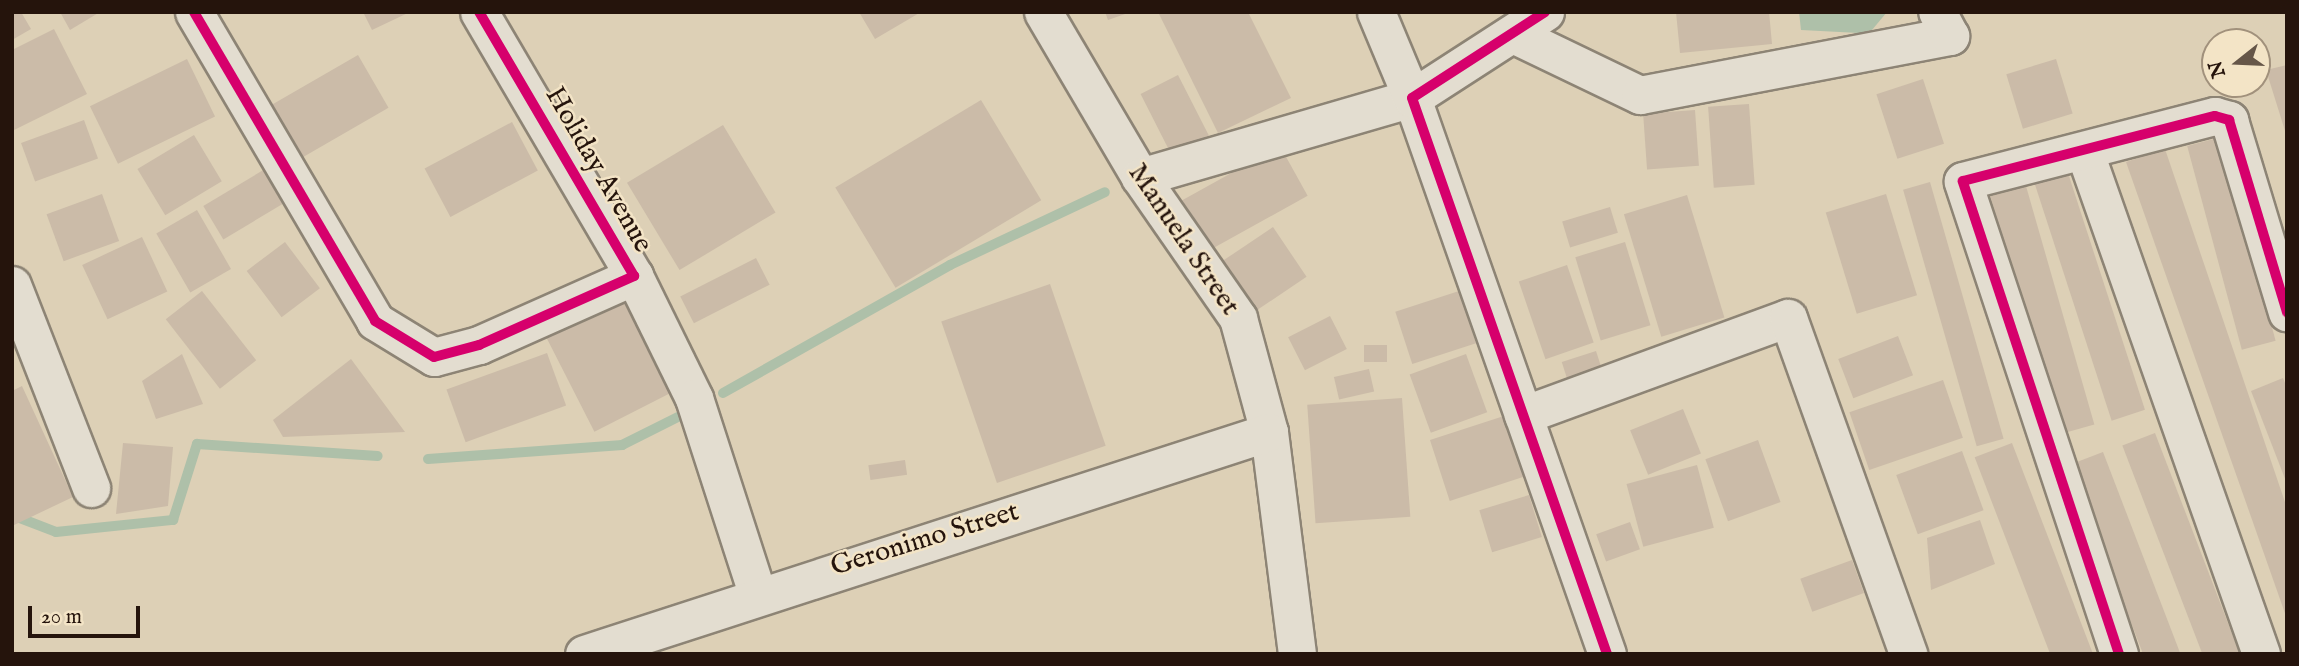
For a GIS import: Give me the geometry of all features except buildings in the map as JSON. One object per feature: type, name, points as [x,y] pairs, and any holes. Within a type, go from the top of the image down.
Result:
[{"type":"street","name":"Holiday Avenue","points":[[194,12],[375,321],[433,358],[479,345],[634,276],[479,12]]},
{"type":"street","name":"Manuela Street","points":[[1043,12],[1140,177],[1238,318],[1269,432],[1297,654]]},
{"type":"street","points":[[1376,12],[1412,98],[1607,654]]},
{"type":"street","points":[[1140,177],[1412,98],[1545,12]]},
{"type":"street","points":[[1513,34],[1640,95],[1950,36],[1937,12]]},
{"type":"street","points":[[2119,654],[1963,181],[2085,153],[2214,116],[2229,120],[2273,211],[2287,312]]},
{"type":"street","points":[[2085,153],[2261,654]]},
{"type":"street","points":[[634,276],[694,398],[757,593]]},
{"type":"street","points":[[12,285],[91,488]]},
{"type":"street","points":[[1523,415],[1788,318],[1908,654]]},
{"type":"street","name":"Geronimo Street","points":[[584,654],[757,593],[1269,432]]},
{"type":"shaded area","points":[[1799,12],[1887,12],[1872,30],[1859,33],[1801,30]]},
{"type":"waterway","points":[[723,393],[950,265],[1105,192]]},
{"type":"waterway","points":[[428,459],[622,445],[684,414]]},
{"type":"waterway","points":[[12,515],[56,532],[173,520],[197,444],[378,456]]},
{"type":"cycle path","points":[[194,12],[375,321],[434,357],[479,345],[634,276],[479,12]]},
{"type":"cycle path","points":[[1545,12],[1412,98],[1607,654]]},
{"type":"cycle path","points":[[2119,654],[1963,181],[2215,116],[2229,120],[2287,312]]}]
